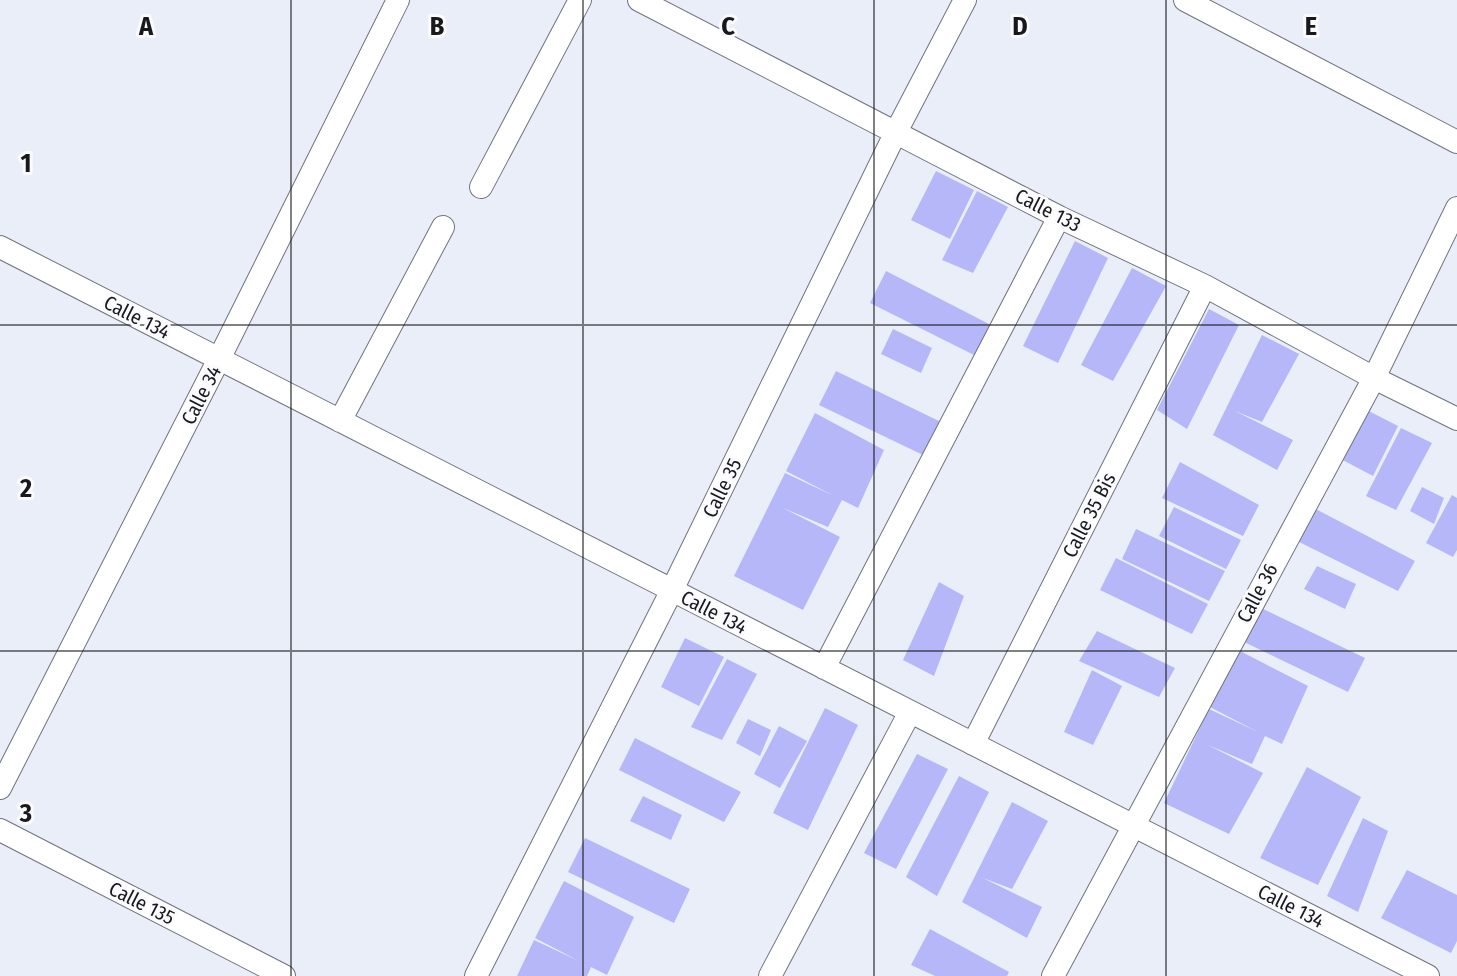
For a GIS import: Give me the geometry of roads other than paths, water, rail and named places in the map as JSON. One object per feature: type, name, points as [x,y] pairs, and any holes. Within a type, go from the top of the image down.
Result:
[{"type":"street","name":"Calle 34","points":[[0,788],[398,0]]},
{"type":"street","points":[[481,187],[580,0]]},
{"type":"street","name":"Calle 133","points":[[639,0],[1059,217],[1205,286],[1374,378],[1457,419]]},
{"type":"street","name":"Calle 35","points":[[476,976],[672,590],[896,132],[965,0]]},
{"type":"street","points":[[1185,0],[1457,142]]},
{"type":"street","name":"Calle 36","points":[[1053,976],[1374,378],[1457,208]]},
{"type":"street","points":[[824,668],[1059,217]]},
{"type":"street","points":[[340,421],[443,227]]},
{"type":"street","name":"Calle 134","points":[[0,247],[1428,976]]},
{"type":"street","name":"Calle 35 Bis","points":[[973,744],[1205,286]]},
{"type":"street","points":[[770,976],[910,712]]},
{"type":"street","name":"Calle 135","points":[[0,830],[284,976]]}]
